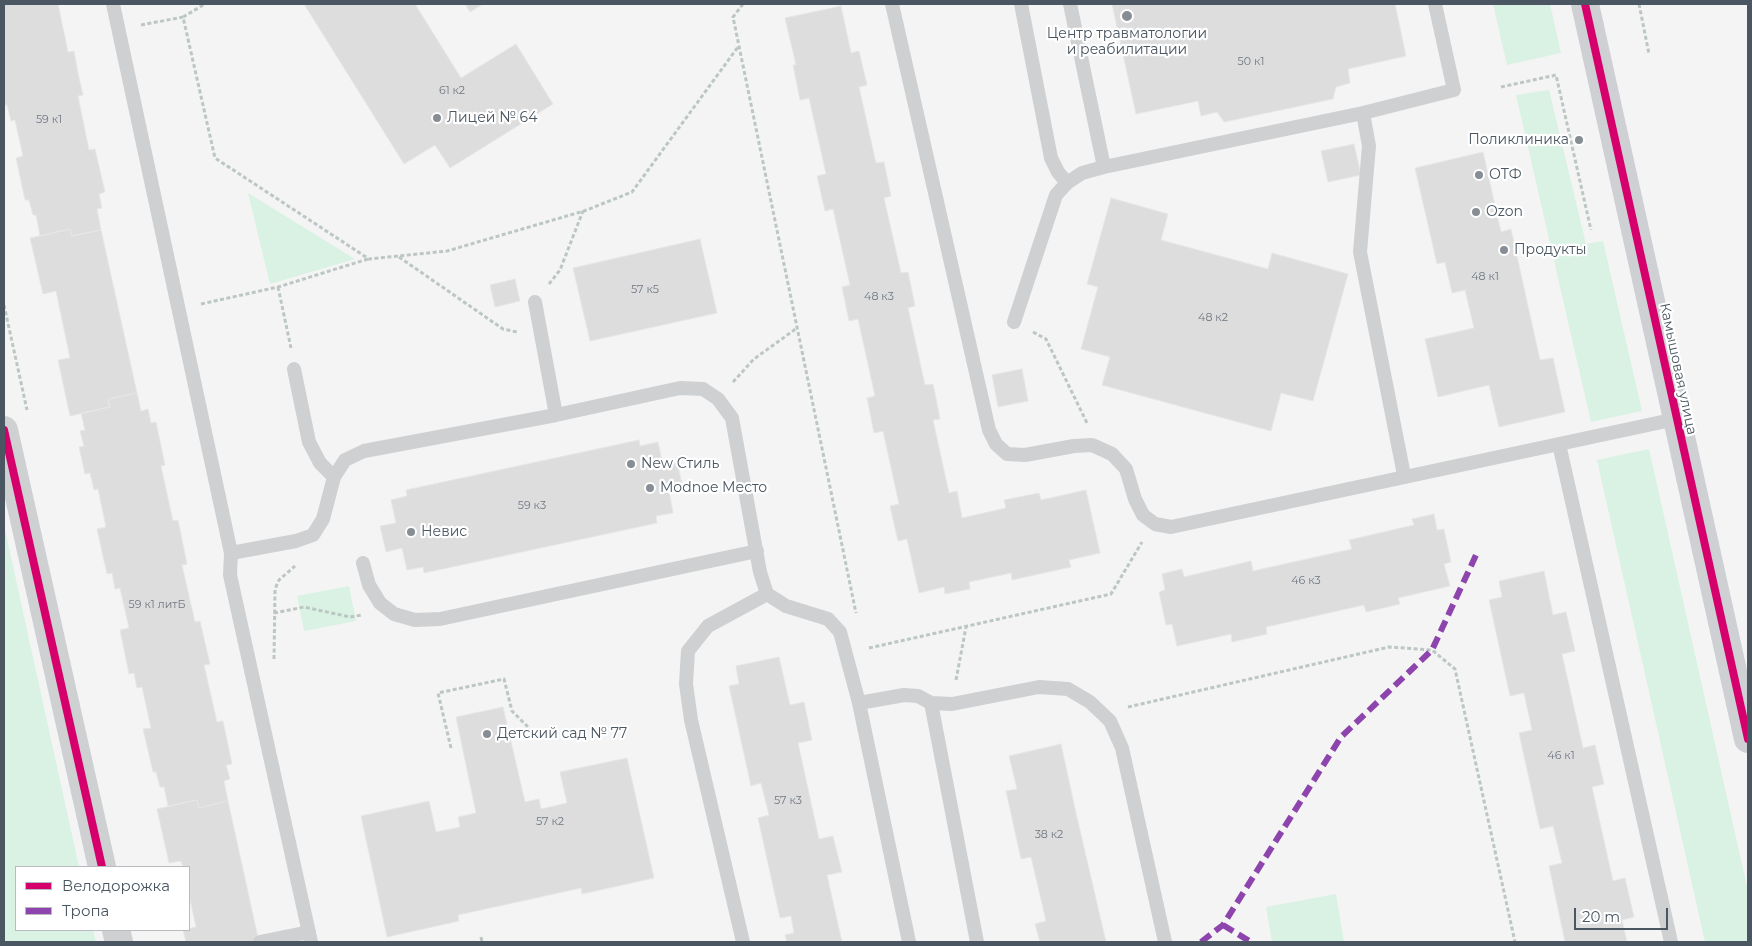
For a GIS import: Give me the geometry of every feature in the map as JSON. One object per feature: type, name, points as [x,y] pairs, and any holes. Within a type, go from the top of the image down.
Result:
[{"type":"street","name":"Камышовая улица","points":[[1585,4],[1748,739]]},
{"type":"street","points":[[4,430],[102,866]]},
{"type":"lane","points":[[113,4],[231,553],[230,575],[310,937],[260,942]]},
{"type":"lane","points":[[892,4],[988,430],[996,444],[1007,454],[1025,455],[1074,446],[1092,445],[1112,454],[1126,469],[1135,498],[1143,515],[1155,524],[1171,526],[1676,418]]},
{"type":"lane","points":[[1021,4],[1051,158],[1058,172],[1067,183]]},
{"type":"lane","points":[[1070,4],[1104,168]]},
{"type":"lane","points":[[1014,322],[1056,195],[1067,183],[1082,173],[1364,112],[1454,90],[1435,4]]},
{"type":"lane","points":[[1364,112],[1369,146],[1360,252],[1404,476]]},
{"type":"lane","points":[[536,302],[556,415]]},
{"type":"lane","points":[[294,369],[309,442],[320,463],[334,477]]},
{"type":"lane","points":[[231,553],[296,541],[313,535],[323,519],[334,477],[345,460],[364,451],[556,415],[680,388],[703,389],[718,399],[732,418],[760,572],[767,594],[786,606],[828,619],[840,632],[859,703],[909,942]]},
{"type":"lane","points":[[1559,444],[1671,942]]},
{"type":"lane","points":[[363,562],[369,585],[380,603],[394,614],[416,620],[440,619],[757,551]]},
{"type":"lane","points":[[743,942],[693,730],[686,684],[688,651],[708,626],[767,594]]},
{"type":"lane","points":[[859,703],[904,695],[918,696],[931,703],[952,704],[1039,687],[1068,689],[1090,702],[1110,721],[1122,748],[1165,942]]},
{"type":"lane","points":[[931,703],[977,942]]},
{"type":"path","points":[[118,30],[183,17],[205,4]]},
{"type":"path","points":[[743,4],[733,17],[738,46],[858,620]]},
{"type":"path","points":[[1638,4],[1650,54]]},
{"type":"path","points":[[183,17],[215,158],[369,259]]},
{"type":"path","points":[[178,308],[278,287],[369,259],[447,251],[584,211],[632,192],[738,46]]},
{"type":"path","points":[[1502,87],[1556,75],[1591,230]]},
{"type":"path","points":[[536,302],[560,270],[584,211]]},
{"type":"path","points":[[398,257],[503,329],[542,336]]},
{"type":"path","points":[[278,287],[294,369]]},
{"type":"path","points":[[1014,322],[1046,339],[1086,422],[1092,445]]},
{"type":"path","points":[[718,399],[754,359],[797,328]]},
{"type":"path","points":[[864,649],[1111,594],[1155,524]]},
{"type":"path","points":[[274,662],[275,589],[279,580],[286,572],[301,561]]},
{"type":"path","points":[[274,613],[304,607],[350,617],[366,614],[380,603]]},
{"type":"path","points":[[952,704],[966,627]]},
{"type":"path","points":[[1110,721],[1124,708],[1390,647],[1432,650],[1455,669],[1515,942]]},
{"type":"path","points":[[451,748],[438,693],[504,679],[512,711],[530,729]]},
{"type":"path","points":[[481,936],[482,942]]},
{"type":"green space","points":[[1493,4],[1550,4],[1561,53],[1507,65]]},
{"type":"green space","points":[[1549,90],[1586,244],[1603,241],[1642,411],[1591,422],[1516,95]]},
{"type":"green space","points":[[248,193],[355,259],[270,284]]},
{"type":"green space","points":[[1649,449],[1748,891],[1748,942],[1705,942],[1597,460]]},
{"type":"green space","points":[[4,525],[79,866],[15,866],[15,931],[93,931],[96,942],[4,942]]},
{"type":"green space","points":[[349,586],[356,621],[304,631],[297,596]]},
{"type":"green space","points":[[1336,894],[1344,942],[1272,942],[1266,907]]},
{"type":"building","points":[[4,4],[58,4],[68,52],[74,51],[83,95],[78,96],[89,150],[95,149],[105,192],[99,194],[102,208],[97,209],[101,230],[72,236],[70,229],[40,236],[36,215],[33,215],[29,200],[25,200],[16,158],[23,156],[15,120],[11,121],[7,105],[4,105]]},
{"type":"building","points":[[304,4],[415,4],[461,78],[516,44],[553,104],[450,168],[435,145],[404,164]]},
{"type":"building","points":[[465,4],[483,4],[470,12]]},
{"type":"building","points":[[1112,4],[1395,4],[1406,56],[1348,69],[1350,83],[1336,87],[1333,99],[1224,122],[1217,112],[1201,116],[1198,101],[1136,114]]},
{"type":"building","points":[[841,6],[851,53],[859,51],[867,85],[859,87],[876,163],[884,162],[891,196],[884,198],[901,273],[908,272],[915,306],[908,308],[925,385],[933,384],[940,419],[933,420],[949,493],[957,491],[962,518],[1006,508],[1004,500],[1039,493],[1041,500],[1086,490],[1100,553],[1069,560],[1071,567],[1012,580],[1011,573],[969,582],[970,589],[945,594],[944,587],[919,593],[907,539],[898,541],[890,506],[899,504],[883,431],[874,433],[867,398],[875,396],[858,319],[849,321],[842,287],[850,285],[833,209],[825,211],[817,176],[826,174],[809,98],[800,100],[793,65],[796,65],[785,18]]},
{"type":"building","points":[[1354,144],[1361,175],[1328,182],[1321,151]]},
{"type":"building","points":[[1483,152],[1501,232],[1511,229],[1540,360],[1553,358],[1565,412],[1499,427],[1489,385],[1438,397],[1425,339],[1474,328],[1465,290],[1452,293],[1445,262],[1437,264],[1415,168]]},
{"type":"building","points":[[1111,198],[1168,214],[1161,240],[1268,269],[1272,253],[1348,274],[1313,401],[1281,393],[1271,431],[1102,385],[1110,357],[1081,349],[1098,287],[1087,284]]},
{"type":"building","points":[[70,229],[72,236],[101,230],[137,393],[108,399],[110,407],[70,416],[58,360],[70,358],[56,291],[43,294],[30,238]]},
{"type":"building","points":[[700,239],[717,313],[590,341],[573,268]]},
{"type":"building","points":[[515,279],[520,301],[495,307],[490,285]]},
{"type":"building","points":[[1022,369],[1028,401],[998,407],[992,375]]},
{"type":"building","points":[[137,393],[141,411],[148,409],[151,423],[156,422],[165,465],[161,466],[173,521],[178,520],[187,564],[182,565],[195,622],[200,621],[210,664],[204,665],[217,722],[223,721],[232,764],[226,765],[230,779],[224,781],[228,801],[199,808],[197,800],[168,806],[164,787],[160,787],[156,772],[153,772],[143,729],[151,728],[142,687],[137,688],[134,673],[129,674],[120,630],[129,628],[120,588],[115,589],[112,573],[107,574],[97,529],[106,527],[98,489],[94,490],[90,473],[85,474],[79,447],[84,446],[80,431],[85,430],[81,413],[110,407],[108,399]]},
{"type":"building","points":[[639,440],[640,446],[658,442],[663,465],[677,462],[683,488],[669,491],[673,513],[656,516],[657,523],[424,573],[423,567],[407,570],[402,548],[386,552],[380,526],[396,523],[391,500],[407,496],[406,490]]},
{"type":"building","points":[[1434,514],[1437,530],[1444,529],[1451,562],[1444,564],[1450,586],[1398,598],[1400,604],[1366,612],[1364,605],[1266,627],[1267,634],[1232,642],[1231,634],[1177,646],[1172,624],[1166,625],[1159,592],[1165,590],[1162,574],[1182,569],[1184,577],[1251,561],[1253,571],[1352,549],[1349,540],[1414,525],[1412,519]]},
{"type":"building","points":[[1544,571],[1553,615],[1566,612],[1575,651],[1562,654],[1583,748],[1595,745],[1604,784],[1592,787],[1613,881],[1625,878],[1634,917],[1622,920],[1627,942],[1565,942],[1549,866],[1562,863],[1553,826],[1540,829],[1519,733],[1532,730],[1524,693],[1510,696],[1489,600],[1502,597],[1499,581]]},
{"type":"building","points":[[779,657],[790,705],[804,702],[812,740],[798,743],[819,839],[833,836],[842,872],[827,875],[842,942],[787,942],[785,935],[794,933],[791,916],[780,918],[758,818],[769,815],[761,783],[751,786],[729,686],[739,684],[736,666]]},
{"type":"building","points":[[503,707],[525,802],[539,799],[541,809],[567,803],[560,772],[627,758],[654,878],[582,894],[581,888],[458,915],[459,921],[387,937],[361,816],[429,801],[436,832],[460,827],[458,817],[476,813],[456,717]]},
{"type":"building","points":[[1061,744],[1106,942],[1040,942],[1035,924],[1046,921],[1031,857],[1021,859],[1006,791],[1017,789],[1009,756]]},
{"type":"building","points":[[197,800],[199,808],[228,801],[259,942],[186,942],[183,931],[190,931],[190,928],[196,927],[190,900],[190,866],[183,866],[181,861],[169,863],[157,809]]},
{"type":"marked path","points":[[1201,942],[1223,925],[1341,737],[1432,650],[1477,553]]},
{"type":"marked path","points":[[1223,925],[1251,942]]},
{"type":"cycle path","points":[[1585,4],[1748,739]]},
{"type":"cycle path","points":[[4,430],[102,866]]},
{"type":"place","name":"Центр травматологии и реабилитации","points":[[1127,16]]},
{"type":"place","name":"Лицей № 64","points":[[437,118]]},
{"type":"place","name":"Поликлиника","points":[[1579,140]]},
{"type":"place","name":"ОТФ","points":[[1479,175]]},
{"type":"place","name":"Ozon","points":[[1476,212]]},
{"type":"place","name":"Продукты","points":[[1504,250]]},
{"type":"place","name":"New Стиль","points":[[631,464]]},
{"type":"place","name":"Modnoe Место","points":[[650,488]]},
{"type":"place","name":"Невис","points":[[411,532]]},
{"type":"place","name":"Детский сад № 77","points":[[487,734]]}]
